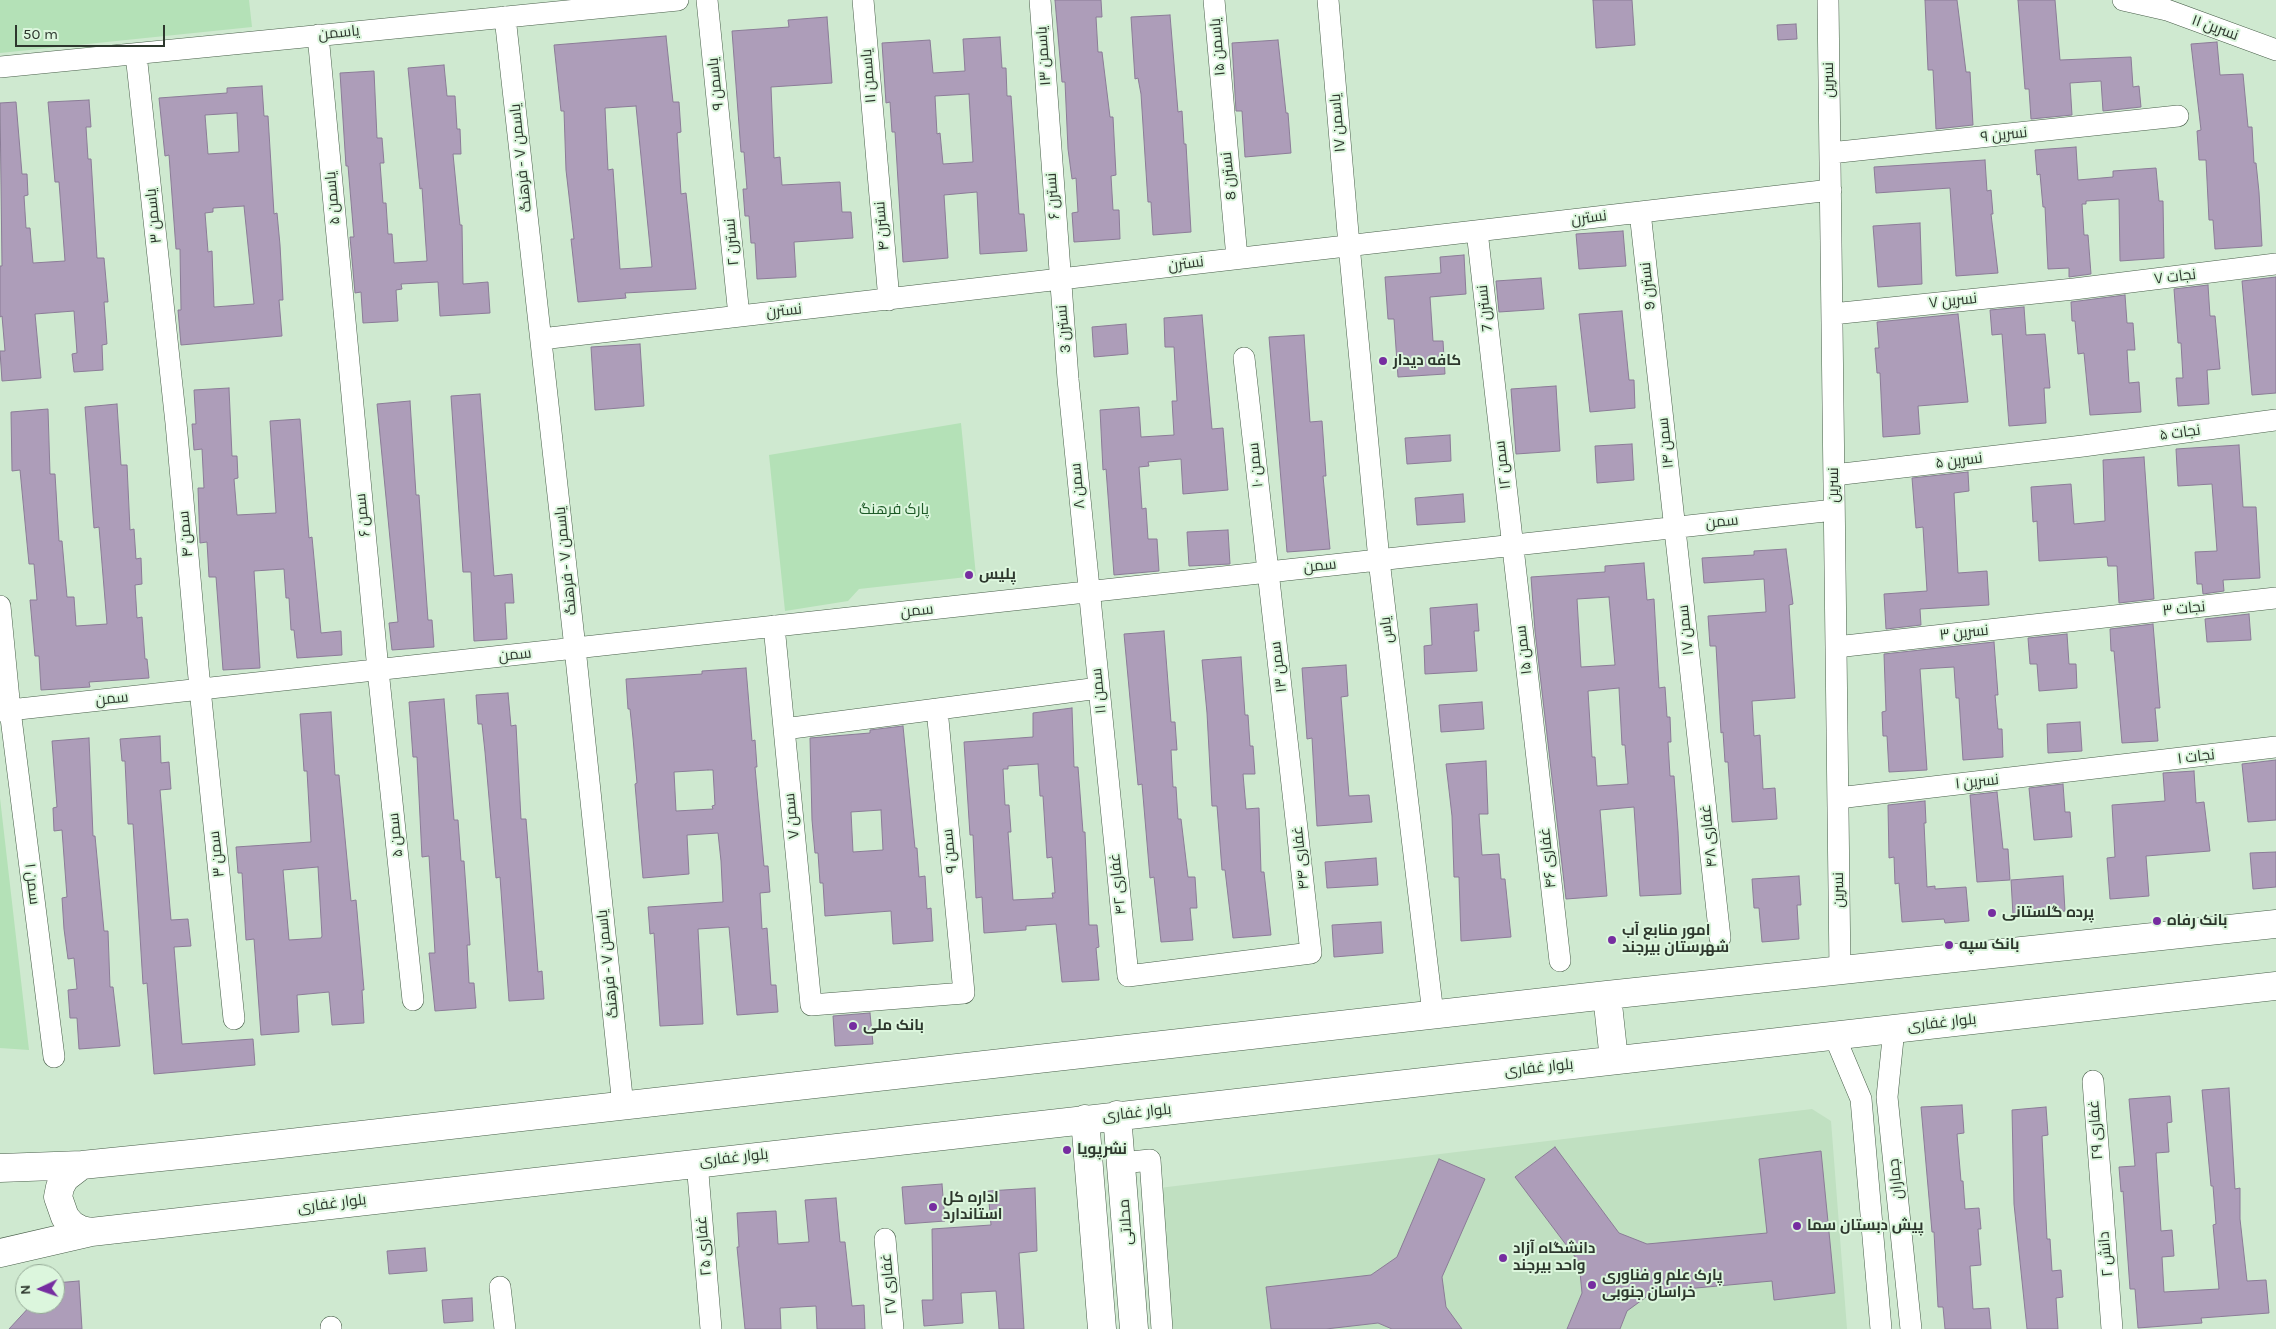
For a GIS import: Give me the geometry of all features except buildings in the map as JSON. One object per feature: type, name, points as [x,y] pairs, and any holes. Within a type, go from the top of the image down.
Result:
[{"type":"main road","points":[[0,1168],[82,1165],[1433,1014],[2276,924]]},
{"type":"main road","name":"بلوار غفاری","points":[[0,1253],[91,1232],[697,1162],[2276,986]]},
{"type":"main road","points":[[1607,995],[1614,1060]]},
{"type":"main road","name":"محلاتی","points":[[1118,1115],[1134,1329]]},
{"type":"main road","points":[[1085,1119],[1102,1329]]},
{"type":"main road","points":[[82,1165],[65,1178],[60,1187],[58,1197],[64,1217],[72,1225],[81,1230],[91,1232]]},
{"type":"street","name":"یاسمن","points":[[0,67],[678,0]]},
{"type":"street","name":"یاسمن ۹","points":[[707,0],[726,167]]},
{"type":"street","name":"یاسمن ۱۱","points":[[863,0],[876,152]]},
{"type":"street","name":"یاسمن ۱۳","points":[[1040,0],[1048,113]]},
{"type":"street","name":"یاسمن ۱۵","points":[[1214,0],[1222,94]]},
{"type":"street","name":"یاسمن ۱۷","points":[[1328,0],[1349,245]]},
{"type":"street","name":"نسرین","points":[[1828,0],[1832,190],[1840,970]]},
{"type":"street","name":"نسرین ۱۱","points":[[2124,0],[2167,10],[2276,50]]},
{"type":"street","name":"یاسمن ۷ - فرهنگ","points":[[505,16],[575,648],[623,1106]]},
{"type":"street","name":"یاسمن ۵","points":[[318,35],[348,361]]},
{"type":"street","name":"یاسمن ۳","points":[[136,54],[172,379]]},
{"type":"street","name":"نسترن 8","points":[[1222,94],[1237,258]]},
{"type":"street","name":"نسترن ۶","points":[[1048,113],[1059,279]]},
{"type":"street","name":"نسرین ۹","points":[[1830,154],[2178,116]]},
{"type":"street","name":"نسترن ۴","points":[[876,152],[889,300]]},
{"type":"street","name":"نسترن ۲","points":[[726,167],[739,316]]},
{"type":"street","name":"نسترن","points":[[541,339],[1832,190]]},
{"type":"street","name":"نسترن 9","points":[[1640,212],[1656,359]]},
{"type":"street","name":"نسترن 7","points":[[1477,231],[1493,384]]},
{"type":"street","name":"یاس","points":[[1349,245],[1379,560],[1433,1014]]},
{"type":"street","name":"نجات ۷","points":[[2074,289],[2276,264]]},
{"type":"street","name":"نسترن 3","points":[[1059,279],[1068,379]]},
{"type":"street","name":"نسرین ۷","points":[[1832,314],[2074,289]]},
{"type":"street","name":"سمن ۱۰","points":[[1244,358],[1267,572]]},
{"type":"street","name":"سمن ۱۴","points":[[1656,359],[1675,527]]},
{"type":"street","name":"سمن ۶","points":[[348,361],[378,670]]},
{"type":"street","name":"سمن ۴","points":[[172,379],[200,689]]},
{"type":"street","name":"سمن ۸","points":[[1068,379],[1088,592]]},
{"type":"street","name":"سمن ۱۲","points":[[1493,384],[1512,546]]},
{"type":"street","name":"نجات ۵","points":[[2083,446],[2276,420]]},
{"type":"street","name":"نسرین ۵","points":[[1834,475],[2083,446]]},
{"type":"street","name":"سمن","points":[[5,711],[1834,510]]},
{"type":"street","name":"سمن ۱۷","points":[[1675,527],[1697,733]]},
{"type":"street","name":"سمن ۱۵","points":[[1512,546],[1537,755]]},
{"type":"street","name":"سمن ۱۳","points":[[1267,572],[1290,762]]},
{"type":"street","name":"سمن ۱۱","points":[[1088,592],[1109,791]]},
{"type":"street","name":"نجات ۳","points":[[2092,619],[2276,598]]},
{"type":"street","name":"سمن ۱","points":[[0,606],[5,711],[54,1058]]},
{"type":"street","name":"نسرین ۳","points":[[1836,647],[2092,619]]},
{"type":"street","name":"سمن ۷","points":[[774,626],[810,1005]]},
{"type":"street","name":"سمن ۵","points":[[378,670],[413,1000]]},
{"type":"street","points":[[784,728],[1099,688]]},
{"type":"street","name":"سمن ۳","points":[[200,689],[234,1019]]},
{"type":"street","name":"سمن ۹","points":[[810,1005],[964,993],[937,709]]},
{"type":"street","name":"غفاری ۴۸","points":[[1697,733],[1720,938]]},
{"type":"street","name":"نجات ۱","points":[[2117,766],[2276,747]]},
{"type":"street","name":"غفاری ۴۶","points":[[1537,755],[1560,961]]},
{"type":"street","name":"غفاری ۴۴","points":[[1128,976],[1312,953],[1290,762]]},
{"type":"street","name":"نسرین ۱","points":[[1838,798],[2117,766]]},
{"type":"street","name":"غفاری ۴۲","points":[[1109,791],[1128,976]]},
{"type":"street","name":"جماران","points":[[1894,1029],[1887,1097],[1911,1329]]},
{"type":"street","name":"جماران","points":[[1834,1035],[1861,1099],[1881,1329]]},
{"type":"street","name":"غفاری ۲۹","points":[[2093,1081],[2100,1180]]},
{"type":"street","points":[[1865,1148],[1892,1146]]},
{"type":"street","points":[[1122,1164],[1150,1160],[1162,1329]]},
{"type":"street","name":"غفاری ۲۵","points":[[697,1162],[711,1329]]},
{"type":"street","name":"دانش ۲","points":[[2100,1180],[2112,1329]]},
{"type":"street","name":"غفاری ۲۷","points":[[886,1239],[893,1329]]},
{"type":"street","points":[[1130,1279],[1158,1275]]},
{"type":"street","points":[[500,1288],[505,1329]]},
{"type":"shaded area","name":"دانشگاه آزاد واحد بیرجند","points":[[1812,1109],[1831,1121],[1847,1329],[1171,1329],[1159,1188]]},
{"type":"green space","points":[[0,0],[249,0],[252,27],[0,53]]},
{"type":"green space","name":"پارک فرهنگ","points":[[961,423],[976,576],[859,589],[848,601],[785,611],[769,455]]},
{"type":"green space","points":[[0,798],[29,1050],[0,1048]]},
{"type":"place","name":"کافه دیدار","points":[[1383,361]]},
{"type":"place","name":"پلیس","points":[[969,575]]},
{"type":"place","name":"پرده گلستانی","points":[[1992,913]]},
{"type":"place","name":"بانک رفاه","points":[[2157,921]]},
{"type":"place","name":"امور منابع آب شهرستان بیرجند","points":[[1612,940]]},
{"type":"place","name":"بانک سپه","points":[[1949,945]]},
{"type":"place","name":"بانک ملی","points":[[853,1026]]},
{"type":"place","name":"نشرپویا","points":[[1067,1150]]},
{"type":"place","name":"اداره کل استاندارد","points":[[933,1207]]},
{"type":"place","name":"پیش دبستان سما","points":[[1797,1226]]},
{"type":"place","name":"دانشگاه آزاد واحد بیرجند","points":[[1503,1258]]},
{"type":"place","name":"پارک علم و فناوری خراسان جنوبی","points":[[1592,1285]]}]
